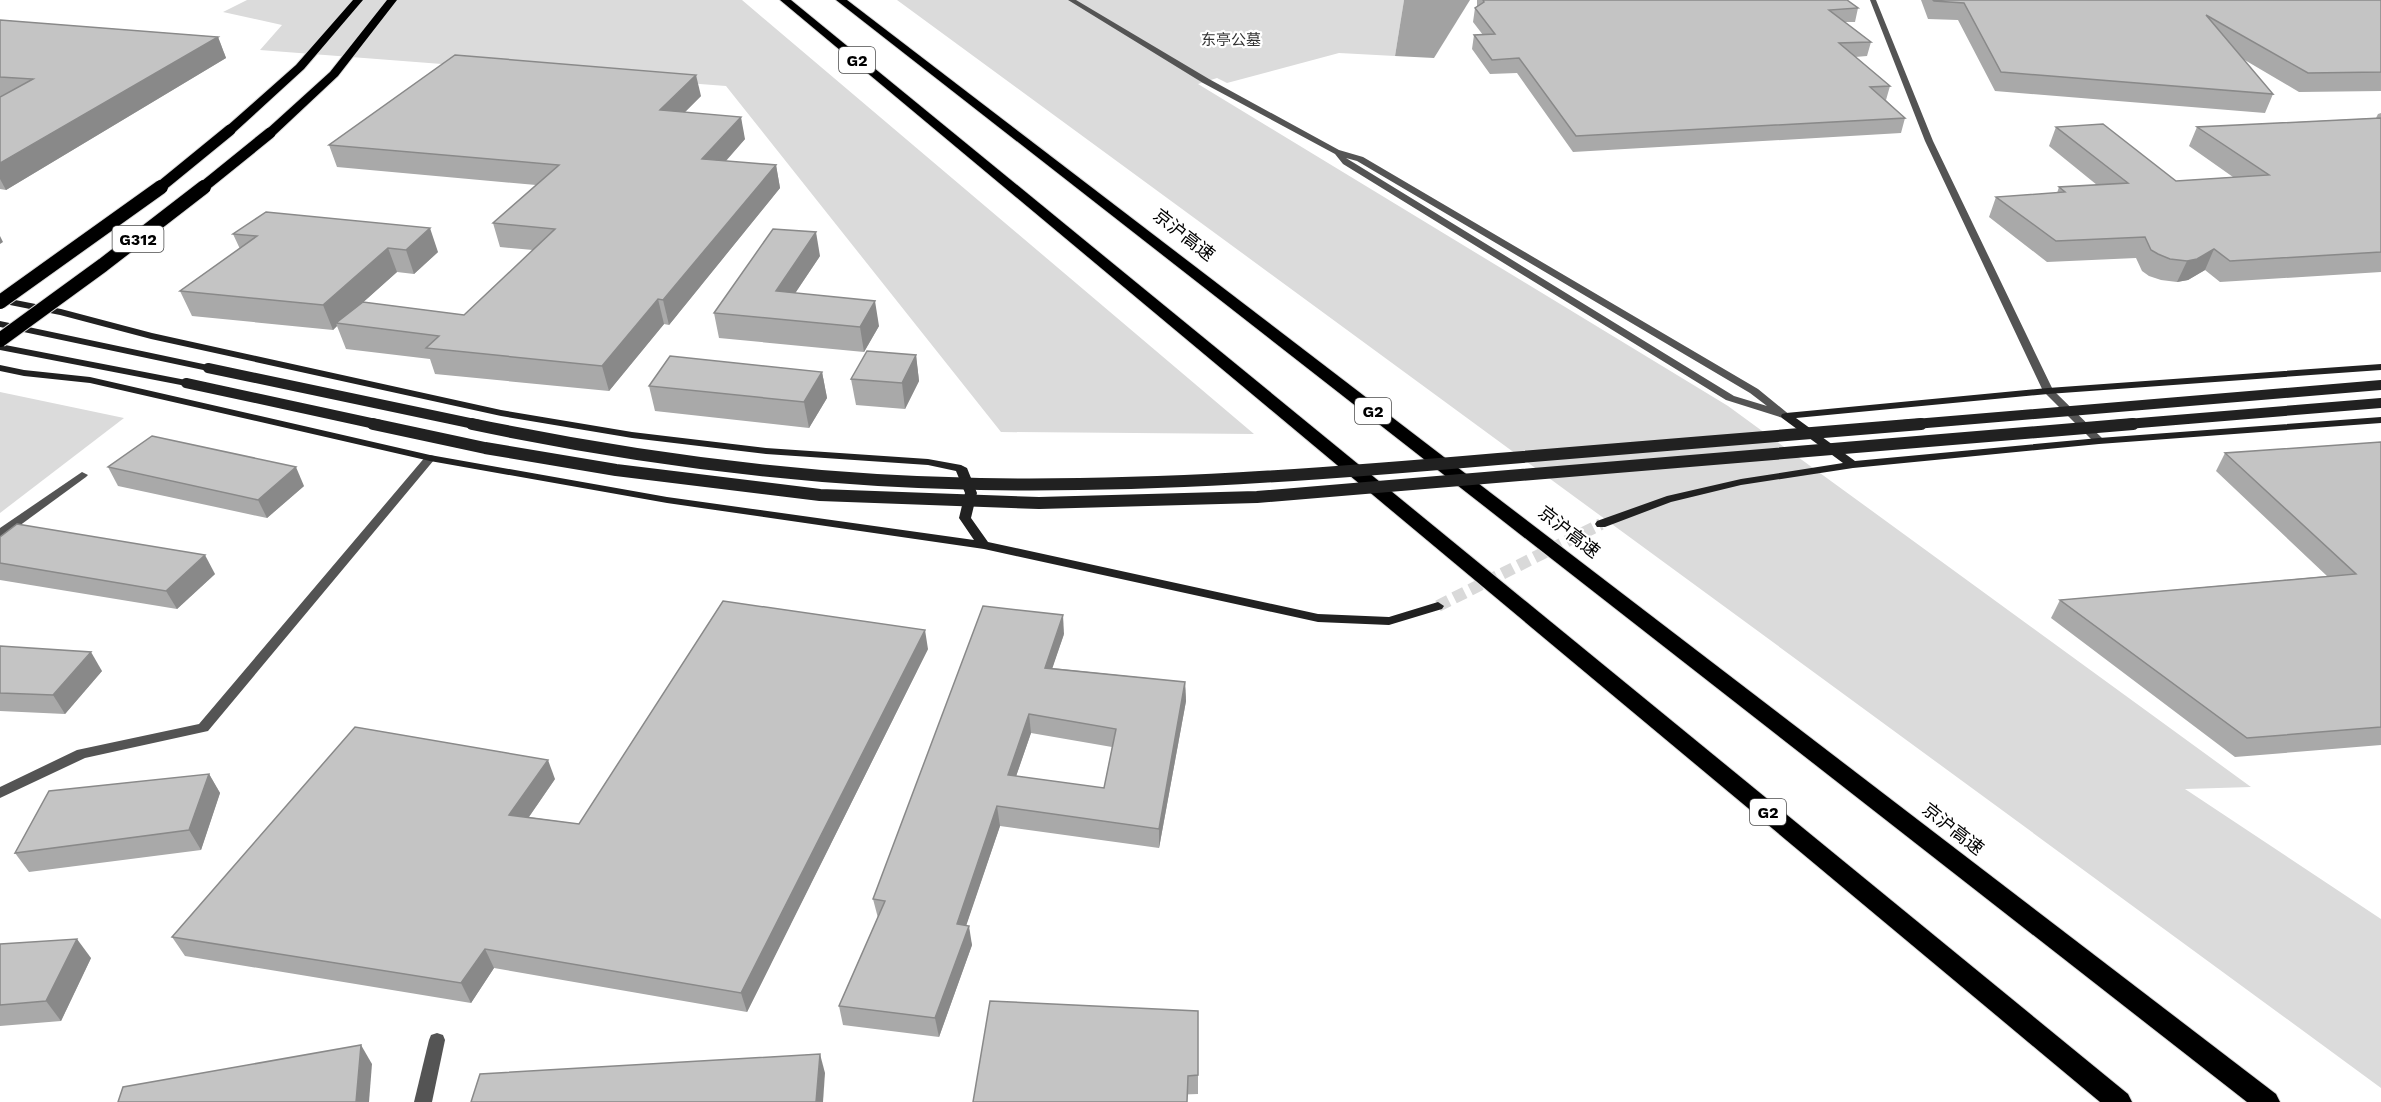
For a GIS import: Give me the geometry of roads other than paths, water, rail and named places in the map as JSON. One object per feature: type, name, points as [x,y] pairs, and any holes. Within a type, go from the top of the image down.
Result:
[{"type":"highway","name":"G312","points":[[0,301],[151,195],[230,130],[300,67],[358,0]]},
{"type":"highway","name":"G312","points":[[0,340],[103,266],[201,191],[270,133],[334,74],[392,0]]},
{"type":"highway","name":"G2","points":[[785,0],[2120,1102]]},
{"type":"highway","name":"京沪高速","points":[[841,0],[2267,1102]]},
{"type":"main road","points":[[0,301],[62,312],[151,336],[501,413],[632,435],[766,450],[928,462],[961,468],[971,493],[965,518],[984,545]]},
{"type":"main road","points":[[0,324],[544,439],[694,464],[814,475],[978,484],[1145,483],[1324,474],[2381,385]]},
{"type":"main road","points":[[0,347],[186,383],[485,448],[616,470],[820,495],[1039,503],[1257,497],[2381,403]]},
{"type":"main road","points":[[1786,416],[2048,391],[2381,367]]},
{"type":"main road","points":[[0,368],[90,380],[430,458],[667,500],[984,545],[1318,618],[1389,621],[1438,606]]},
{"type":"main road","points":[[1786,416],[1853,465]]},
{"type":"main road","points":[[1601,524],[1678,497],[1741,482],[1853,465],[2099,441],[2381,420]]},
{"type":"street","points":[[1071,0],[1206,81],[1336,152],[1360,159],[1754,391],[1786,416]]},
{"type":"street","points":[[1873,0],[1929,141],[2048,391],[2099,441]]},
{"type":"street","points":[[1336,152],[1346,162],[1730,398],[1786,416]]},
{"type":"street","points":[[0,793],[82,754],[203,728],[430,458]]},
{"type":"street","points":[[0,534],[82,475]]},
{"type":"street","points":[[423,1102],[437,1040]]},
{"type":"tunnel","points":[[1438,606],[1601,524]]},
{"type":"park label","name":"东亭公墓","points":[[1231,40]]}]
